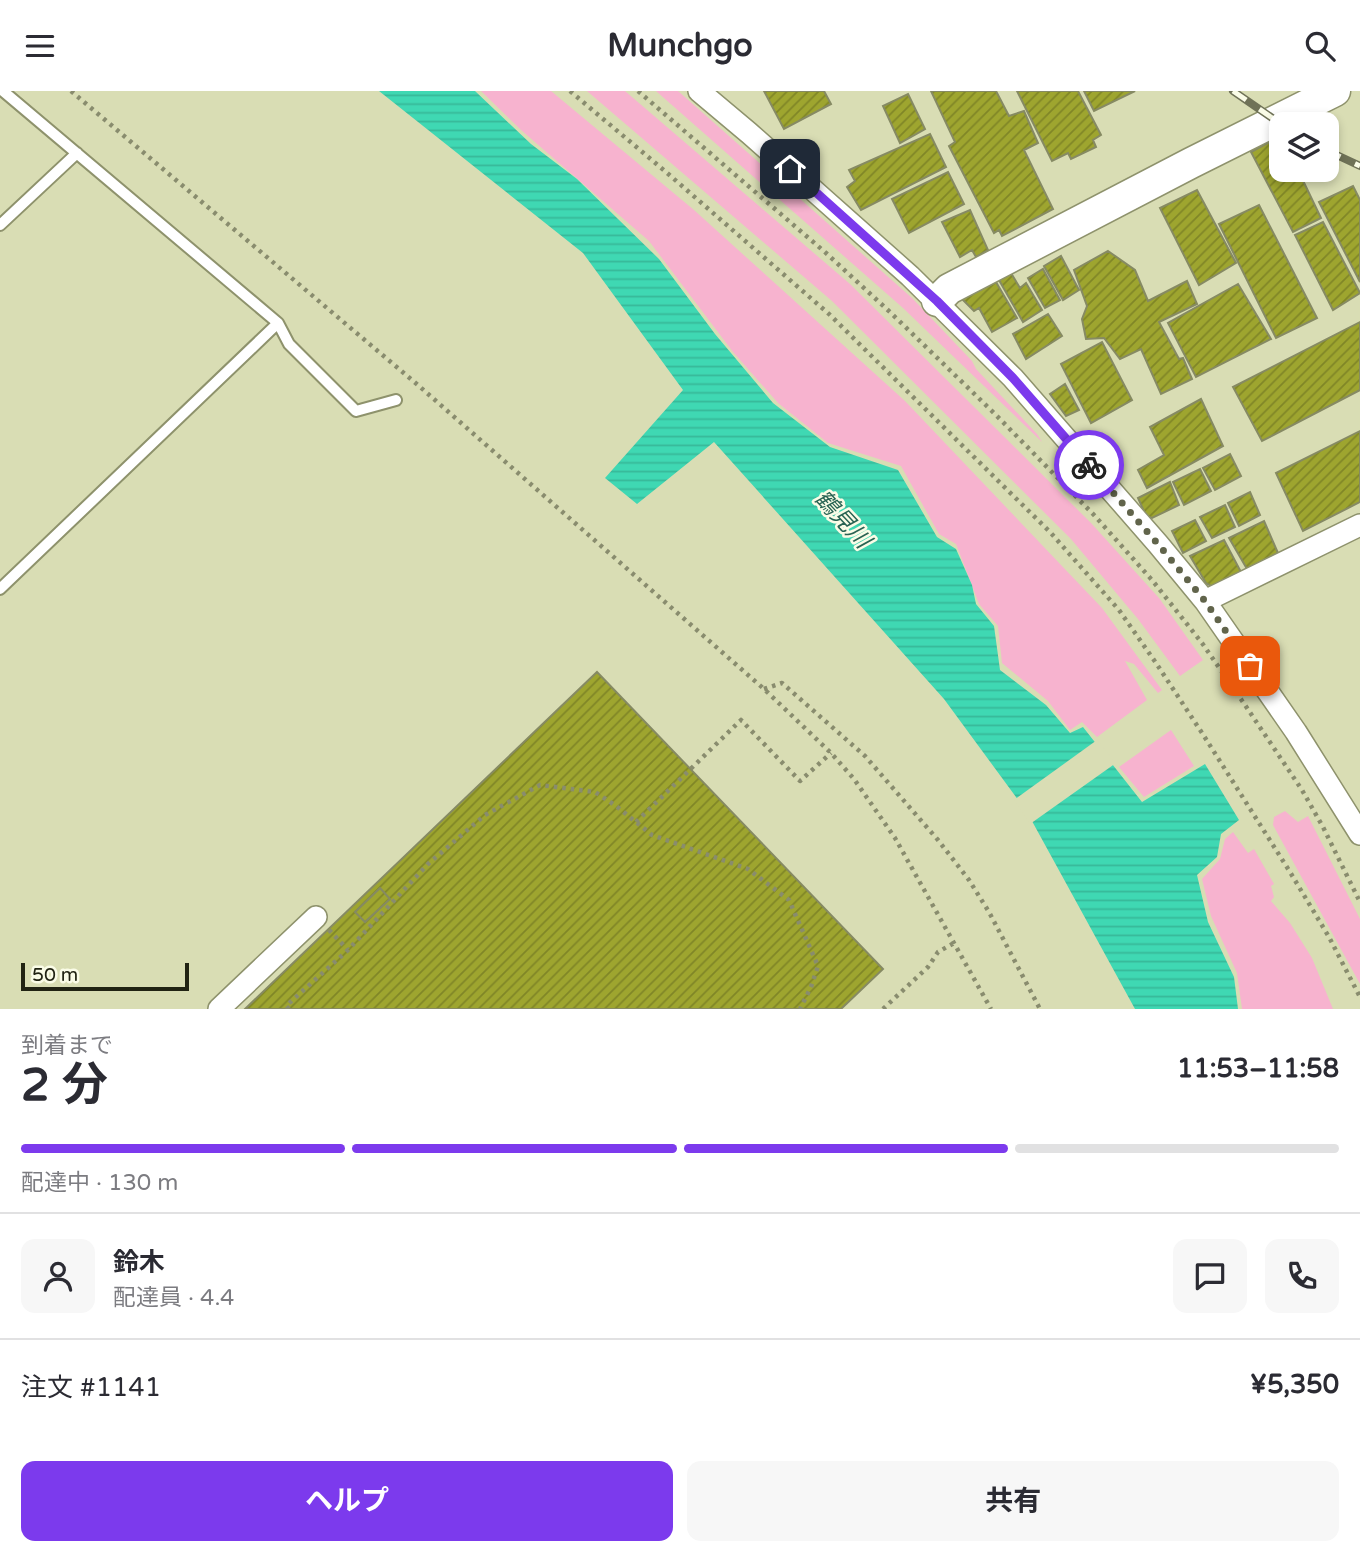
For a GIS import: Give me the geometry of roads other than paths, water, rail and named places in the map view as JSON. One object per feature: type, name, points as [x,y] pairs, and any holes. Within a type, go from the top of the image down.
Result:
[{"type":"street","points":[[699,91],[910,276],[1013,378],[1205,601],[1296,732],[1360,834]]},
{"type":"street","points":[[937,301],[949,289],[1335,91]]},
{"type":"street","points":[[1205,601],[1360,525]]},
{"type":"street","points":[[219,1009],[316,917]]},
{"type":"lane","points":[[3,91],[278,323],[289,344],[356,411],[396,400]]},
{"type":"lane","points":[[0,225],[77,153]]},
{"type":"lane","points":[[0,589],[278,323]]},
{"type":"water","name":"鶴見川","points":[[379,91],[475,91],[531,144],[577,179],[659,259],[715,334],[773,403],[830,447],[898,470],[937,537],[956,549],[972,585],[976,604],[994,626],[1000,670],[1046,705],[1070,733],[1083,727],[1142,802],[1205,764],[1239,820],[1221,834],[1217,857],[1197,875],[1208,922],[1234,977],[1238,1009],[1135,1009],[1027,812],[944,699],[714,442],[637,504],[605,478],[683,390],[583,253]]},
{"type":"railway","points":[[1233,91],[1269,116]]},
{"type":"railway","points":[[1339,156],[1360,166]]}]
